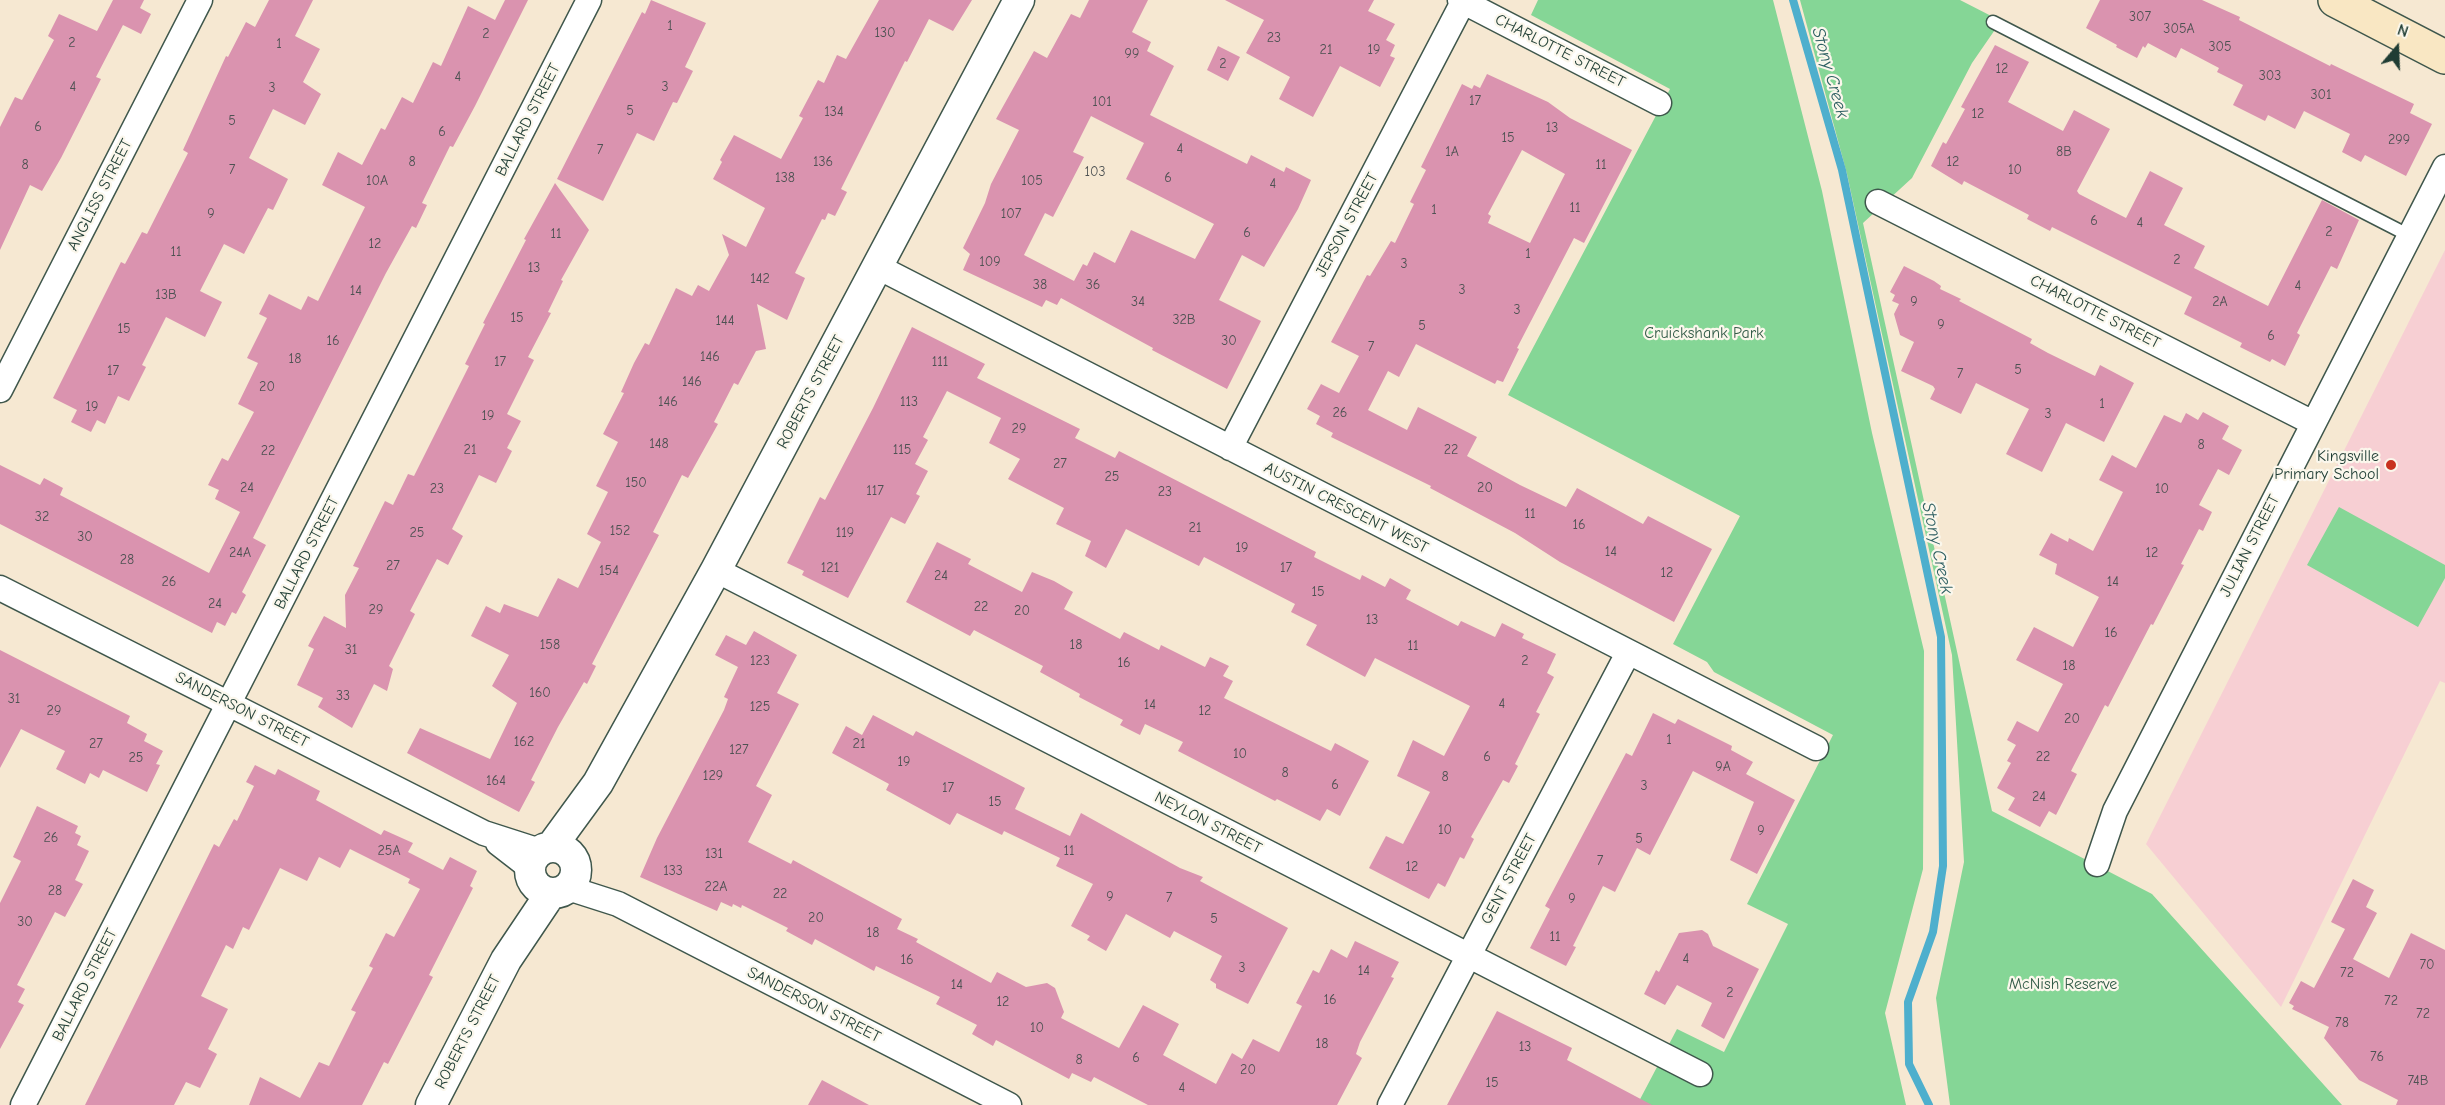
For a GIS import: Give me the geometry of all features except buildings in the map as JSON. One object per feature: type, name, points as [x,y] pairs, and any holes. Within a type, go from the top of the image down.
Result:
[{"type":"main road","points":[[2335,0],[2445,57]]},
{"type":"street","name":"ANGLISS STREET","points":[[0,390],[200,0]]},
{"type":"street","name":"BALLARD STREET","points":[[23,1105],[589,0]]},
{"type":"street","name":"ROBERTS STREET","points":[[431,1105],[598,783],[716,570],[1019,0]]},
{"type":"street","name":"CHARLOTTE STREET","points":[[1461,1],[1659,103]]},
{"type":"street","name":"JEPSON STREET","points":[[1230,448],[1461,1]]},
{"type":"street","name":"JULIAN STREET","points":[[2097,864],[2115,811],[2445,167]]},
{"type":"street","name":"CHARLOTTE STREET","points":[[1878,202],[2313,423]]},
{"type":"street","name":"AUSTIN CRESCENT WEST","points":[[878,267],[1816,748]]},
{"type":"street","name":"NEYLON STREET","points":[[716,570],[1700,1074]]},
{"type":"street","name":"SANDERSON STREET","points":[[0,588],[484,833],[1009,1105]]},
{"type":"street","name":"GENT STREET","points":[[1390,1105],[1628,653]]},
{"type":"lane","points":[[1993,22],[2410,236]]},
{"type":"shaded area","name":"Kingsville Primary School","points":[[2445,250],[2445,683],[2440,681],[2281,1007],[2146,844]]},
{"type":"green space","name":"Cruickshank Park","points":[[1538,0],[1773,0],[1822,191],[1872,433],[1924,651],[1923,869],[1885,1013],[1906,1105],[1637,1105],[1677,1029],[1724,1052],[1788,924],[1747,904],[1833,735],[1714,672],[1707,662],[1673,644],[1740,516],[1508,395],[1670,89],[1531,15]]},
{"type":"green space","name":"McNish Reserve","points":[[1800,0],[1960,0],[2001,21],[1972,63],[1912,178],[1863,223],[1992,811],[2152,894],[2342,1105],[1950,1105],[1936,998],[1964,862],[1952,655],[1847,174]]},
{"type":"green space","points":[[2339,507],[2445,565],[2445,578],[2418,627],[2307,565]]},
{"type":"waterway","name":"Stony Creek","points":[[1793,0],[1842,170],[1941,637],[1943,866],[1933,932],[1908,1002],[1909,1064],[1929,1105]]},
{"type":"place","name":"Kingsville Primary School","points":[[2391,465]]}]
